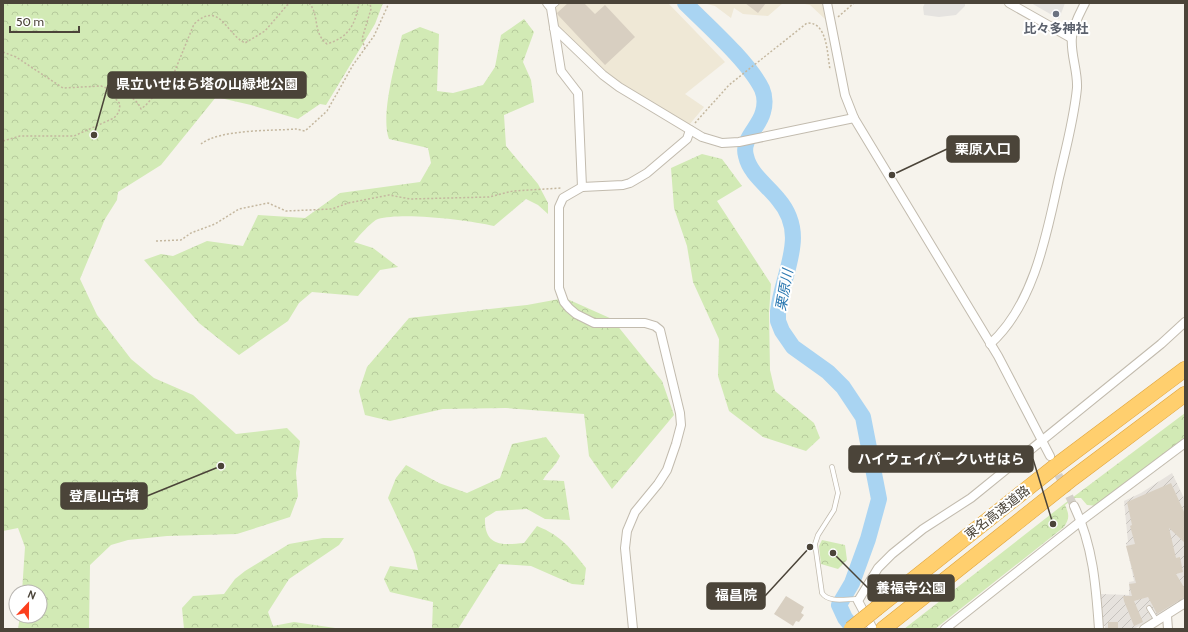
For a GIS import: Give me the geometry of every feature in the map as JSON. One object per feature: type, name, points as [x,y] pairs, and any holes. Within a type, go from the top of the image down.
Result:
[{"type":"highway","name":"東名高速道路","points":[[851,629],[1053,468],[1185,369]]},
{"type":"highway","name":"東名高速道路","points":[[888,625],[1067,483],[1185,394]]},
{"type":"street","points":[[827,3],[839,70],[845,95],[854,118],[990,344],[1050,456]]},
{"type":"street","points":[[1009,3],[1071,38]]},
{"type":"street","points":[[990,344],[1000,335],[1012,319],[1043,249],[1073,118],[1077,88],[1077,74],[1071,38],[1085,3]]},
{"type":"street","points":[[552,5],[561,71],[578,93],[582,187]]},
{"type":"street","points":[[554,28],[603,75],[690,130],[711,140],[722,143],[739,142],[854,118]]},
{"type":"street","points":[[633,629],[625,548],[628,531],[635,512],[658,484],[666,470],[680,434],[680,413],[660,330],[655,326],[645,323],[594,323],[573,311],[561,296],[559,288],[559,207],[563,198],[582,187],[623,185],[647,173],[686,139],[690,130]]},
{"type":"street","points":[[873,629],[857,600],[878,568],[892,554],[923,529],[971,498],[1043,441],[1185,322]]},
{"type":"street","points":[[945,629],[1081,521],[1185,443]]},
{"type":"street","points":[[1074,506],[1081,521],[1093,563],[1099,629]]},
{"type":"street","points":[[1144,629],[1158,622],[1185,603]]},
{"type":"street","points":[[1167,616],[1168,629]]},
{"type":"lane","points":[[832,467],[838,493],[837,499],[834,510],[818,535],[815,544],[822,593],[825,597],[834,599],[857,600]]},
{"type":"lane","points":[[1149,608],[1158,622]]},
{"type":"path","points":[[3,52],[16,57],[63,88],[101,86],[134,99],[138,102],[141,109],[174,73],[194,24],[205,13],[212,12],[218,15],[232,32],[246,43],[265,31],[289,3]]},
{"type":"path","points":[[309,3],[314,11],[316,28],[322,40],[327,44],[338,41],[345,36],[352,26],[359,3]]},
{"type":"path","points":[[365,49],[362,39],[371,9],[370,3]]},
{"type":"path","points":[[201,144],[212,138],[231,134],[296,129],[305,131],[327,111],[353,65],[383,20],[389,3]]},
{"type":"path","points":[[831,23],[854,3]]},
{"type":"path","points":[[690,130],[702,113],[739,76],[803,26],[810,23],[817,26],[823,34],[830,69],[839,70]]},
{"type":"path","points":[[3,141],[20,136],[74,136],[114,118],[119,112],[120,104],[115,98],[116,95],[120,94]]},
{"type":"path","points":[[156,241],[181,240],[191,233],[215,224],[239,209],[268,203],[286,211],[332,209],[348,203],[389,195],[410,199],[489,197],[513,192],[582,187]]},
{"type":"shaded area","points":[[553,3],[668,3],[725,62],[685,94],[704,107],[689,125],[619,82],[601,69],[558,26]]},
{"type":"shaded area","points":[[703,3],[783,3],[768,16],[743,14],[734,8],[731,18],[715,6]]},
{"type":"shaded area","points":[[800,3],[822,3],[825,19],[810,5]]},
{"type":"shaded area","points":[[925,3],[965,3],[965,6],[956,15],[939,17],[924,15],[923,7]]},
{"type":"shaded area","points":[[1031,3],[1065,3],[1059,19]]},
{"type":"shaded area","points":[[1172,473],[1185,500],[1185,599],[1134,629],[1105,629],[1105,626],[1102,626],[1100,594],[1129,595],[1129,582],[1134,581],[1126,543],[1128,542],[1124,501],[1141,493]]},
{"type":"green space","points":[[3,3],[383,3],[375,24],[326,105],[320,104],[298,119],[251,105],[216,97],[161,165],[118,192],[117,200],[105,219],[80,279],[97,315],[131,359],[154,378],[193,395],[236,434],[287,428],[300,441],[296,473],[298,496],[290,517],[237,534],[167,536],[128,540],[111,545],[90,565],[89,629],[18,629],[19,624],[48,624],[48,584],[23,584],[25,547],[18,528],[3,531]]},
{"type":"green space","points":[[524,19],[534,32],[523,62],[531,80],[534,102],[504,115],[506,146],[538,184],[548,203],[548,214],[538,205],[526,199],[494,226],[452,219],[403,216],[375,220],[354,242],[373,248],[398,267],[380,270],[358,296],[312,292],[299,303],[288,321],[239,355],[199,323],[144,260],[161,254],[173,256],[207,241],[243,246],[258,215],[305,218],[340,193],[420,182],[431,163],[428,148],[389,139],[387,129],[386,116],[390,88],[402,35],[420,27],[439,34],[437,91],[453,93],[483,85],[495,67],[501,35]]},
{"type":"green space","points":[[702,154],[722,159],[742,186],[717,201],[771,284],[769,313],[770,370],[775,391],[814,423],[820,438],[806,451],[763,437],[729,411],[718,376],[719,339],[693,282],[687,246],[674,208],[671,168]]},
{"type":"green space","points":[[565,298],[612,319],[662,381],[674,415],[612,489],[589,456],[584,414],[506,408],[443,409],[390,421],[365,415],[359,391],[367,367],[409,318],[527,305]]},
{"type":"green space","points":[[1185,413],[1185,440],[1098,506],[1087,505],[1081,498],[1075,498],[1065,505],[1068,516],[1064,527],[935,629],[904,629],[1064,504]]},
{"type":"green space","points":[[546,437],[560,456],[543,480],[564,481],[570,520],[545,519],[527,509],[496,511],[485,518],[486,527],[491,539],[502,544],[524,543],[537,526],[553,534],[565,543],[586,568],[584,585],[572,584],[531,566],[499,564],[458,629],[432,629],[433,602],[390,592],[384,579],[390,566],[418,570],[414,553],[388,498],[396,478],[406,465],[439,483],[467,493],[500,478],[512,444]]},
{"type":"green space","points":[[323,538],[344,538],[339,545],[289,579],[268,612],[273,626],[294,622],[342,629],[184,629],[182,608],[193,596],[224,594],[235,579],[245,571],[289,544]]},
{"type":"green space","points":[[822,540],[845,545],[847,560],[838,569],[821,564],[819,546]]},
{"type":"building","points":[[568,3],[584,3],[595,14],[605,5],[635,37],[605,65],[558,15],[557,13]]},
{"type":"building","points":[[745,3],[766,3],[758,13]]},
{"type":"building","points":[[1171,483],[1185,514],[1185,543],[1169,528],[1176,558],[1180,557],[1183,572],[1176,574],[1185,589],[1185,597],[1157,614],[1148,597],[1134,601],[1143,622],[1134,626],[1123,596],[1132,596],[1129,584],[1136,583],[1126,546],[1135,544],[1130,526],[1132,525],[1127,502]]},
{"type":"building","points":[[786,596],[804,607],[801,613],[804,615],[799,622],[796,621],[793,626],[774,614]]},
{"type":"building","points":[[1108,622],[1118,622],[1118,629],[1108,629]]},
{"type":"waterway","name":"栗原川","points":[[685,3],[748,67],[756,78],[763,92],[763,112],[748,139],[745,150],[751,168],[778,199],[787,212],[792,226],[792,253],[778,311],[778,321],[782,331],[793,347],[828,372],[843,387],[863,417],[879,499],[868,539],[852,583],[839,605],[845,618],[854,629]]},
{"type":"tunnel","points":[[1053,464],[1074,506]]},
{"type":"place","name":"比々多神社","points":[[1056,14]]},
{"type":"place","name":"県立いせはら塔の山緑地公園","points":[[94,135]]},
{"type":"place","name":"栗原入口","points":[[892,175]]},
{"type":"place","name":"登尾山古墳","points":[[221,466]]},
{"type":"place","name":"ハイウェイパークいせはら","points":[[1053,524]]},
{"type":"place","name":"福昌院","points":[[810,547]]},
{"type":"place","name":"養福寺公園","points":[[833,553]]}]
